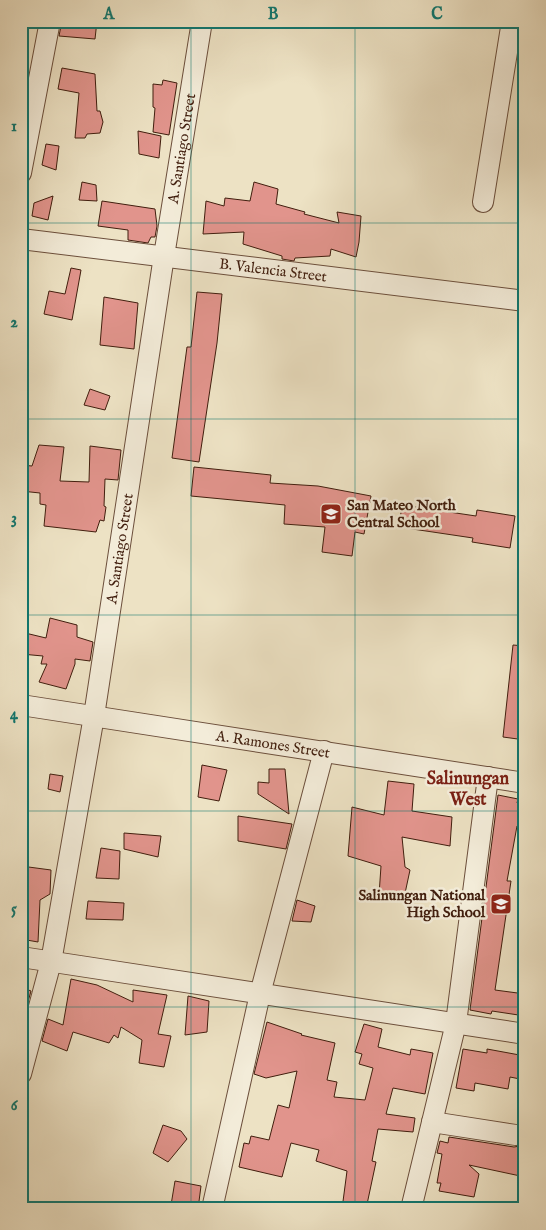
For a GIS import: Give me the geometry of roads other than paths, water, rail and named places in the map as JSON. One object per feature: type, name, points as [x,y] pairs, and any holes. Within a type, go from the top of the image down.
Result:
[{"type":"street","points":[[21,173],[50,21]]},
{"type":"street","name":"A. Santiago Street","points":[[21,1074],[51,962],[94,716],[202,21]]},
{"type":"street","points":[[482,202],[512,21]]},
{"type":"street","name":"B. Valencia Street","points":[[21,239],[525,300]]},
{"type":"street","name":"A. Ramones Street","points":[[21,705],[525,783]]},
{"type":"street","points":[[212,1209],[260,994],[324,751]]},
{"type":"street","points":[[411,1209],[456,1024],[488,777]]},
{"type":"street","points":[[21,957],[525,1034]]},
{"type":"street","points":[[432,1122],[516,1135]]},
{"type":"place","name":"San Mateo North Central School","points":[[331,514]]},
{"type":"place","name":"Salinungan National High School","points":[[501,904]]},
{"type":"district","name":"Salinungan West","points":[[468,790]]}]
